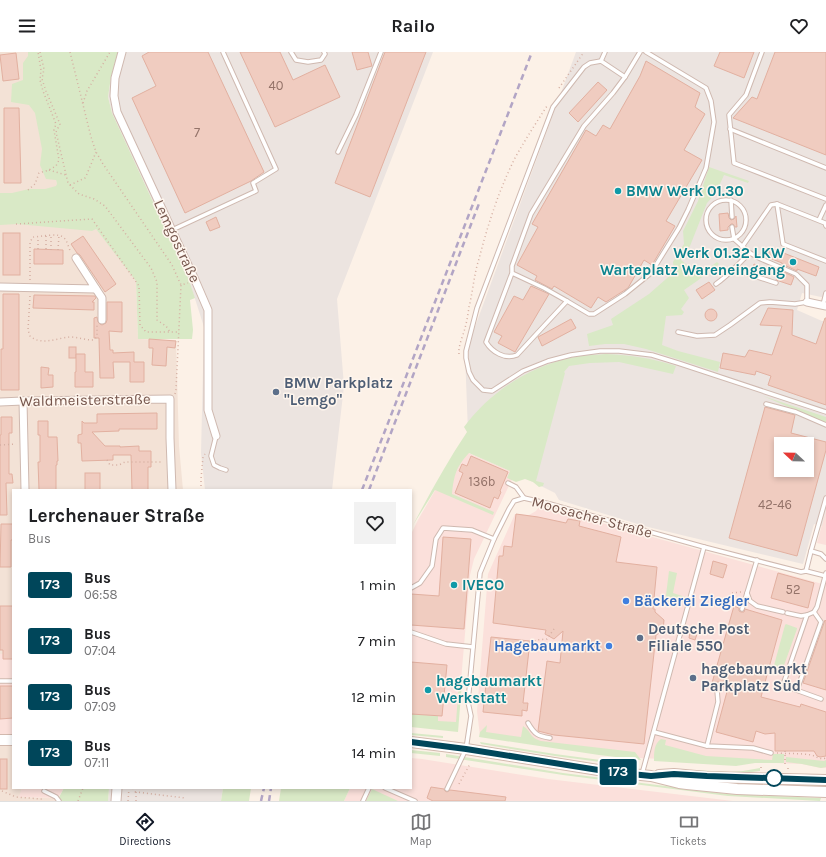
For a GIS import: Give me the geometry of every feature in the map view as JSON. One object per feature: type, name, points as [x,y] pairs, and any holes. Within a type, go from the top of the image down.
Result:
[{"type":"main road","points":[[0,740],[12,740]]},
{"type":"main road","points":[[412,742],[647,776],[678,783],[737,789],[826,792]]},
{"type":"main road","points":[[647,776],[674,774],[826,780]]},
{"type":"street","name":"Lemgostraße","points":[[122,52],[115,78],[114,96],[117,112],[208,310],[208,410],[216,436]]},
{"type":"street","points":[[76,258],[102,298],[102,320]]},
{"type":"street","points":[[0,287],[96,289]]},
{"type":"street","points":[[807,302],[825,305]]},
{"type":"street","points":[[170,399],[172,489]]},
{"type":"street","name":"Waldmeisterstraße","points":[[0,402],[170,399]]},
{"type":"street","points":[[24,401],[25,489]]},
{"type":"street","points":[[116,801],[118,789]]},
{"type":"lane","points":[[172,230],[256,192],[253,183],[276,169],[223,52]]},
{"type":"lane","points":[[291,52],[296,60],[308,62],[321,60],[325,54],[324,52]]},
{"type":"lane","points":[[338,152],[356,115],[381,52]]},
{"type":"lane","points":[[601,61],[605,52]]},
{"type":"lane","points":[[567,301],[517,355],[506,357],[497,353],[486,342],[512,273],[512,266],[531,214],[584,126],[613,93],[625,77],[640,52]]},
{"type":"lane","points":[[512,273],[544,288],[589,314],[594,314],[625,294],[651,273],[668,247],[688,210],[706,168],[714,122],[711,101],[706,88],[646,52]]},
{"type":"lane","points":[[762,52],[746,95],[729,116],[734,163],[826,199]]},
{"type":"lane","points":[[625,77],[601,61],[590,63],[584,67],[553,107],[477,308],[466,350],[466,358],[473,380],[481,388],[487,391],[492,391],[523,371],[548,361],[571,355],[600,351],[619,351],[652,355],[826,412]]},
{"type":"lane","points":[[730,129],[826,168]]},
{"type":"lane","points":[[731,200],[732,217]]},
{"type":"lane","points":[[731,200],[741,206],[745,212],[746,224],[740,235],[734,239],[728,241],[721,240],[714,237],[706,226],[707,212],[711,206],[717,202],[731,200]]},
{"type":"lane","points":[[742,247],[770,205],[777,204],[819,220],[825,223],[826,226]]},
{"type":"lane","points":[[777,204],[783,244],[826,261]]},
{"type":"lane","points":[[819,220],[826,205]]},
{"type":"lane","points":[[678,332],[697,336],[715,335],[730,326],[760,303],[770,302],[795,304],[807,302],[807,285],[796,274],[750,253],[734,239],[732,227]]},
{"type":"lane","points":[[716,284],[726,277],[732,269],[750,253]]},
{"type":"lane","points":[[732,269],[776,283]]},
{"type":"lane","points":[[825,305],[826,293]]},
{"type":"lane","points":[[766,404],[796,412],[826,425]]},
{"type":"lane","points":[[216,436],[211,456],[214,465],[226,470]]},
{"type":"lane","points":[[508,483],[516,487],[524,498]]},
{"type":"lane","name":"Moosacher Straße","points":[[447,789],[466,749],[470,716],[468,702],[480,573],[494,539],[514,501],[524,498],[550,504],[704,547],[801,572],[806,571],[826,575]]},
{"type":"lane","points":[[806,571],[826,498]]},
{"type":"lane","points":[[412,587],[420,583],[432,566],[436,539],[443,528],[472,530],[494,539]]},
{"type":"lane","points":[[647,776],[654,732],[704,547]]},
{"type":"lane","points":[[811,551],[821,554],[826,559]]},
{"type":"lane","points":[[742,609],[757,560]]},
{"type":"lane","points":[[747,592],[750,601],[757,606],[800,616],[807,615],[814,612],[817,607],[826,575]]},
{"type":"lane","points":[[797,690],[821,622],[814,612]]},
{"type":"lane","points":[[807,615],[784,682],[785,686],[821,698]]},
{"type":"lane","points":[[412,632],[446,644],[473,646]]},
{"type":"lane","points":[[0,681],[12,681]]},
{"type":"lane","points":[[707,746],[718,702],[718,685]]},
{"type":"lane","points":[[528,723],[537,736],[550,738]]},
{"type":"lane","points":[[654,732],[707,746],[753,748],[771,753]]},
{"type":"lane","points":[[364,801],[370,789]]},
{"type":"lane","points":[[387,789],[415,801]]},
{"type":"lane","points":[[44,791],[56,797],[59,801]]},
{"type":"path","points":[[28,190],[35,184],[39,173],[56,166],[59,160],[54,130],[56,124],[43,92],[40,80],[41,70],[39,52]]},
{"type":"path","points":[[39,52],[44,69],[42,79],[60,124],[56,132],[68,183],[79,194],[94,199],[105,206],[151,268],[157,282],[157,320],[166,326],[170,332]]},
{"type":"path","points":[[70,52],[96,152],[172,265],[181,285],[176,390],[174,398],[170,399]]},
{"type":"path","points":[[83,104],[87,91],[110,52]]},
{"type":"path","points":[[559,88],[584,52]]},
{"type":"path","points":[[466,358],[461,356],[459,352],[470,305],[474,279],[487,230],[499,195],[515,159],[547,105]]},
{"type":"path","points":[[70,185],[84,178],[96,152]]},
{"type":"path","points":[[49,170],[66,175]]},
{"type":"path","points":[[16,224],[92,219],[139,286],[140,325],[146,332],[179,332]]},
{"type":"path","points":[[51,235],[51,250]]},
{"type":"path","points":[[76,258],[63,236],[51,235],[33,237],[30,242],[30,310],[28,330],[30,336],[35,340],[47,341],[71,337],[92,340],[97,336],[97,320],[102,320]]},
{"type":"path","points":[[58,250],[59,235]]},
{"type":"path","points":[[46,236],[46,250]]},
{"type":"path","points":[[38,237],[38,249]]},
{"type":"path","points":[[181,285],[195,280]]},
{"type":"path","points":[[0,445],[24,444]]},
{"type":"path","points":[[201,489],[203,457],[206,452]]},
{"type":"path","points":[[106,460],[110,464],[119,465],[125,462],[171,461]]},
{"type":"path","points":[[732,593],[747,592]]},
{"type":"path","points":[[519,657],[525,645],[536,640],[547,639],[554,629]]},
{"type":"path","points":[[785,752],[785,767]]},
{"type":"path","points":[[771,753],[785,752],[811,755],[818,759],[826,758]]},
{"type":"path","points":[[459,784],[470,764]]},
{"type":"path","points":[[78,801],[82,789]]},
{"type":"path","points":[[128,801],[130,789]]},
{"type":"path","points":[[133,789],[136,795],[136,801]]},
{"type":"path","points":[[2,791],[16,797],[41,799],[44,801]]},
{"type":"path","points":[[136,795],[136,792],[185,798]]},
{"type":"shaded area","points":[[0,52],[32,52],[64,221],[88,219],[136,279],[138,339],[176,340],[179,446],[183,489],[12,489],[12,654],[0,654]]},
{"type":"shaded area","points":[[118,52],[433,52],[337,299],[344,386],[332,489],[205,489],[201,453],[204,327],[189,280],[112,113],[108,97],[111,77]]},
{"type":"shaded area","points":[[576,52],[826,52],[826,298],[802,293],[797,310],[822,321],[826,321],[826,510],[822,526],[814,524],[803,564],[644,526],[559,500],[555,493],[515,473],[468,432],[465,354]]},
{"type":"shaded area","points":[[459,449],[515,473],[474,559],[470,575],[457,728],[412,722],[412,532]]},
{"type":"shaded area","points":[[540,506],[826,585],[826,768],[802,764],[637,758],[480,736],[477,711],[488,574],[515,514],[529,515],[536,511]]},
{"type":"shaded area","points":[[826,510],[826,545],[817,543]]},
{"type":"shaded area","points":[[0,654],[12,654],[12,746],[0,746]]},
{"type":"shaded area","points":[[0,746],[12,746],[12,789],[22,789],[20,797],[58,798],[57,801],[0,801]]},
{"type":"shaded area","points":[[412,758],[548,779],[733,801],[344,801],[350,789],[412,789]]},
{"type":"shaded area","points":[[22,789],[63,789],[58,798],[19,797]]},
{"type":"shaded area","points":[[109,789],[223,789],[221,801],[108,801]]},
{"type":"green space","points":[[28,52],[118,52],[111,77],[108,97],[112,113],[189,280],[195,298],[190,300],[193,330],[192,339],[138,339],[136,281],[96,229],[92,231],[17,224],[0,225],[0,193],[12,193],[29,189],[45,189],[56,186],[57,184],[56,180],[46,179],[40,165],[42,149],[35,113],[29,105],[11,102],[12,84],[23,80],[23,63],[28,56]]},
{"type":"green space","points":[[709,167],[749,181],[748,183],[724,175],[716,193],[707,203],[690,246],[681,260],[699,275],[717,262],[719,264],[684,290],[689,298],[681,309],[684,312],[682,315],[666,316],[662,345],[678,351],[720,362],[718,372],[646,349],[624,344],[589,346],[587,334],[613,325],[611,319],[649,294],[674,272],[673,262],[684,244],[683,231],[698,201]]},
{"type":"green space","points":[[606,354],[641,357],[676,366],[673,374],[619,362],[590,363],[569,366],[564,372],[565,373],[536,481],[544,483],[543,486],[539,487],[533,482],[525,479],[516,482],[507,478],[510,471],[469,453],[456,472],[452,494],[494,512],[493,515],[435,490],[413,525],[467,432],[464,427],[485,403],[511,383],[539,368],[554,362],[574,357]]},
{"type":"green space","points":[[763,396],[826,417],[826,423]]},
{"type":"green space","points":[[669,571],[677,573],[673,593],[685,597],[684,602],[665,603]]},
{"type":"green space","points":[[786,624],[797,629],[782,671],[778,674],[774,673],[773,669]]},
{"type":"green space","points":[[459,682],[462,682],[458,732],[412,727],[412,714],[438,716],[438,721],[456,722]]},
{"type":"green space","points":[[487,725],[486,732],[521,737],[523,726],[533,737],[541,741],[635,752],[641,760],[479,737],[480,732]]},
{"type":"green space","points":[[412,733],[443,736],[443,738],[412,735]]},
{"type":"green space","points":[[661,739],[666,740],[665,745],[706,756],[772,760],[773,754],[784,754],[784,763],[755,763],[736,766],[654,761],[654,751]]},
{"type":"green space","points":[[480,742],[638,765],[638,767],[555,756],[481,744]]},
{"type":"green space","points":[[412,750],[440,753],[440,756],[412,753]]},
{"type":"green space","points":[[446,754],[563,773],[728,794],[821,798],[820,801],[728,796],[563,775],[446,757]]},
{"type":"green space","points":[[786,757],[826,760],[826,767],[821,768],[786,762]]},
{"type":"green space","points":[[760,768],[760,771],[744,773],[693,772],[693,770],[730,772]]},
{"type":"green space","points":[[702,780],[826,784],[826,787],[735,785]]},
{"type":"green space","points":[[63,789],[109,789],[108,801],[57,801]]},
{"type":"green space","points":[[223,789],[251,789],[249,801],[221,801]]},
{"type":"green space","points":[[281,789],[350,789],[344,801],[279,801]]},
{"type":"green space","points":[[372,789],[398,801],[366,801]]},
{"type":"building","points":[[149,52],[208,52],[264,172],[251,181],[185,213],[132,98],[156,86],[142,56]]},
{"type":"building","points":[[240,52],[280,52],[293,80],[325,65],[340,97],[275,127]]},
{"type":"building","points":[[352,52],[368,52],[372,66],[357,70]]},
{"type":"building","points":[[385,52],[426,52],[370,197],[335,183]]},
{"type":"building","points":[[720,52],[754,52],[744,78],[714,66]]},
{"type":"building","points":[[775,52],[826,52],[826,155],[733,118],[752,97],[757,99]]},
{"type":"building","points":[[16,53],[19,79],[3,81],[0,55]]},
{"type":"building","name":"BMW Werk 01.30","points":[[646,61],[700,93],[695,107],[705,114],[684,150],[702,160],[666,221],[675,226],[652,265],[644,260],[628,288],[606,302],[598,297],[591,308],[554,286],[552,289],[535,280],[537,276],[517,265],[538,227],[532,224],[586,130],[596,136],[603,125],[610,129],[640,76]]},
{"type":"building","points":[[598,82],[607,90],[578,122],[569,113]]},
{"type":"building","points":[[4,108],[19,108],[21,183],[4,183]]},
{"type":"building","points":[[728,213],[731,220],[736,216],[737,227],[731,224],[728,227],[728,230],[720,231],[719,214]]},
{"type":"building","points":[[216,217],[220,227],[210,231],[206,222]]},
{"type":"building","points":[[3,233],[20,233],[20,275],[3,275]]},
{"type":"building","points":[[83,236],[116,284],[105,292],[71,244]]},
{"type":"building","name":"Werk 01.32 LKW Warteplatz Wareneingang","points":[[771,248],[819,267],[816,276],[797,269],[797,271],[767,257]]},
{"type":"building","points":[[34,249],[63,250],[63,264],[34,264]]},
{"type":"building","points":[[754,264],[766,269],[764,276],[752,271]]},
{"type":"building","points":[[780,270],[794,277],[791,285],[776,280]]},
{"type":"building","points":[[709,282],[715,290],[702,299],[696,290]]},
{"type":"building","points":[[531,286],[549,294],[515,352],[498,343],[502,336],[494,332],[514,296],[523,300]]},
{"type":"building","points":[[3,294],[19,294],[19,390],[1,390]]},
{"type":"building","points":[[34,295],[95,296],[96,298],[92,302],[94,302],[94,310],[33,308]]},
{"type":"building","points":[[107,302],[122,302],[122,332],[109,331],[110,350],[113,350],[113,353],[134,352],[134,362],[144,362],[144,382],[130,382],[130,362],[113,362],[114,378],[100,378],[99,338],[94,338],[94,318],[97,317],[98,322],[102,325],[106,323]]},
{"type":"building","points":[[768,308],[793,310],[792,335],[816,344],[826,318],[826,405],[768,385],[771,376],[756,371],[755,375],[720,368],[723,353],[745,357],[749,350],[772,355],[782,326],[760,325]]},
{"type":"building","points":[[709,309],[713,309],[717,315],[713,321],[709,321],[705,317],[705,313]]},
{"type":"building","points":[[571,319],[576,328],[542,346],[538,337]]},
{"type":"building","points":[[149,339],[176,341],[175,348],[167,347],[166,366],[152,365],[153,348],[149,348]]},
{"type":"building","points":[[69,347],[76,347],[76,358],[69,358]]},
{"type":"building","points":[[76,354],[85,354],[85,372],[93,372],[93,387],[75,387]]},
{"type":"building","points":[[41,367],[49,368],[48,375],[53,375],[53,387],[41,388]]},
{"type":"building","points":[[765,407],[795,415],[791,433],[807,437],[774,437],[774,477],[814,477],[814,439],[826,442],[826,450],[797,556],[729,538]]},
{"type":"building","points":[[157,413],[157,429],[119,429],[119,431],[92,432],[105,446],[139,446],[139,451],[151,451],[151,467],[148,467],[148,489],[132,489],[131,455],[113,455],[113,460],[82,461],[81,443],[78,443],[78,435],[82,434],[82,421],[84,423],[97,423],[97,414]]},
{"type":"building","points":[[1,417],[12,417],[12,433],[9,433],[9,474],[12,474],[13,483],[6,483],[7,515],[0,515]]},
{"type":"building","points":[[38,421],[48,421],[48,437],[57,437],[58,461],[56,465],[56,489],[39,489],[38,462],[40,462],[40,435],[38,435]]},
{"type":"building","points":[[471,456],[508,472],[498,499],[494,497],[490,508],[455,493],[463,473],[459,471],[462,464],[467,466]]},
{"type":"building","points":[[85,473],[100,473],[100,489],[85,489]]},
{"type":"building","name":"Hagebaumarkt","points":[[516,514],[566,523],[568,519],[580,521],[579,526],[621,537],[616,562],[657,567],[653,609],[655,609],[655,612],[664,620],[663,631],[656,635],[644,744],[554,735],[538,731],[547,661],[560,663],[563,631],[554,639],[545,634],[546,630],[493,623],[499,556],[503,556],[504,546],[512,547]]},
{"type":"building","points":[[1,524],[12,524],[11,567],[0,567]]},
{"type":"building","name":"IVECO","points":[[443,537],[471,539],[464,629],[412,625],[412,594],[439,596]]},
{"type":"building","points":[[713,561],[727,565],[723,578],[710,574]]},
{"type":"building","points":[[778,573],[814,583],[808,608],[771,598]]},
{"type":"building","points":[[0,606],[12,606],[12,659],[3,659],[3,650],[0,650]]},
{"type":"building","points":[[734,606],[739,608],[739,611],[741,612],[744,612],[745,609],[782,620],[761,697],[800,707],[801,704],[826,712],[826,756],[817,756],[814,751],[775,751],[775,733],[765,734],[756,731],[753,742],[716,732],[728,688],[721,686],[719,682],[715,684],[712,683]]},
{"type":"building","points":[[825,620],[826,621],[826,690],[803,683]]},
{"type":"building","points":[[690,632],[697,634],[695,640],[689,638]]},
{"type":"building","points":[[491,637],[530,641],[523,703],[528,703],[527,711],[522,710],[522,716],[483,712]]},
{"type":"building","name":"hagebaumarkt Werkstatt","points":[[412,662],[447,665],[442,716],[412,714]]},
{"type":"building","points":[[0,686],[12,686],[12,718],[0,719]]},
{"type":"building","points":[[0,759],[7,759],[7,789],[0,789]]},
{"type":"building","points":[[431,787],[444,789],[447,792],[450,790],[506,797],[505,801],[433,801],[427,798]]},
{"type":"railway","points":[[362,489],[532,52]]},
{"type":"railway","points":[[369,489],[480,201]]},
{"type":"railway","points":[[261,801],[264,789]]},
{"type":"railway","points":[[269,801],[271,789]]},
{"type":"bus line","name":"173","points":[[412,742],[466,749],[611,772],[651,776],[674,774],[826,780]]},
{"type":"place","name":"BMW Werk 01.30","points":[[618,191]]},
{"type":"place","name":"Werk 01.32 LKW Warteplatz Wareneingang","points":[[793,262]]},
{"type":"place","name":"BMW Parkplatz \"Lemgo\"","points":[[276,392]]},
{"type":"place","name":"IVECO","points":[[454,585]]},
{"type":"place","name":"Bäckerei Ziegler","points":[[626,601]]},
{"type":"place","name":"Deutsche Post Filiale 550","points":[[640,638]]},
{"type":"place","name":"Hagebaumarkt","points":[[609,646]]},
{"type":"place","name":"hagebaumarkt Parkplatz Süd","points":[[693,678]]},
{"type":"place","name":"hagebaumarkt Werkstatt","points":[[428,690]]}]
